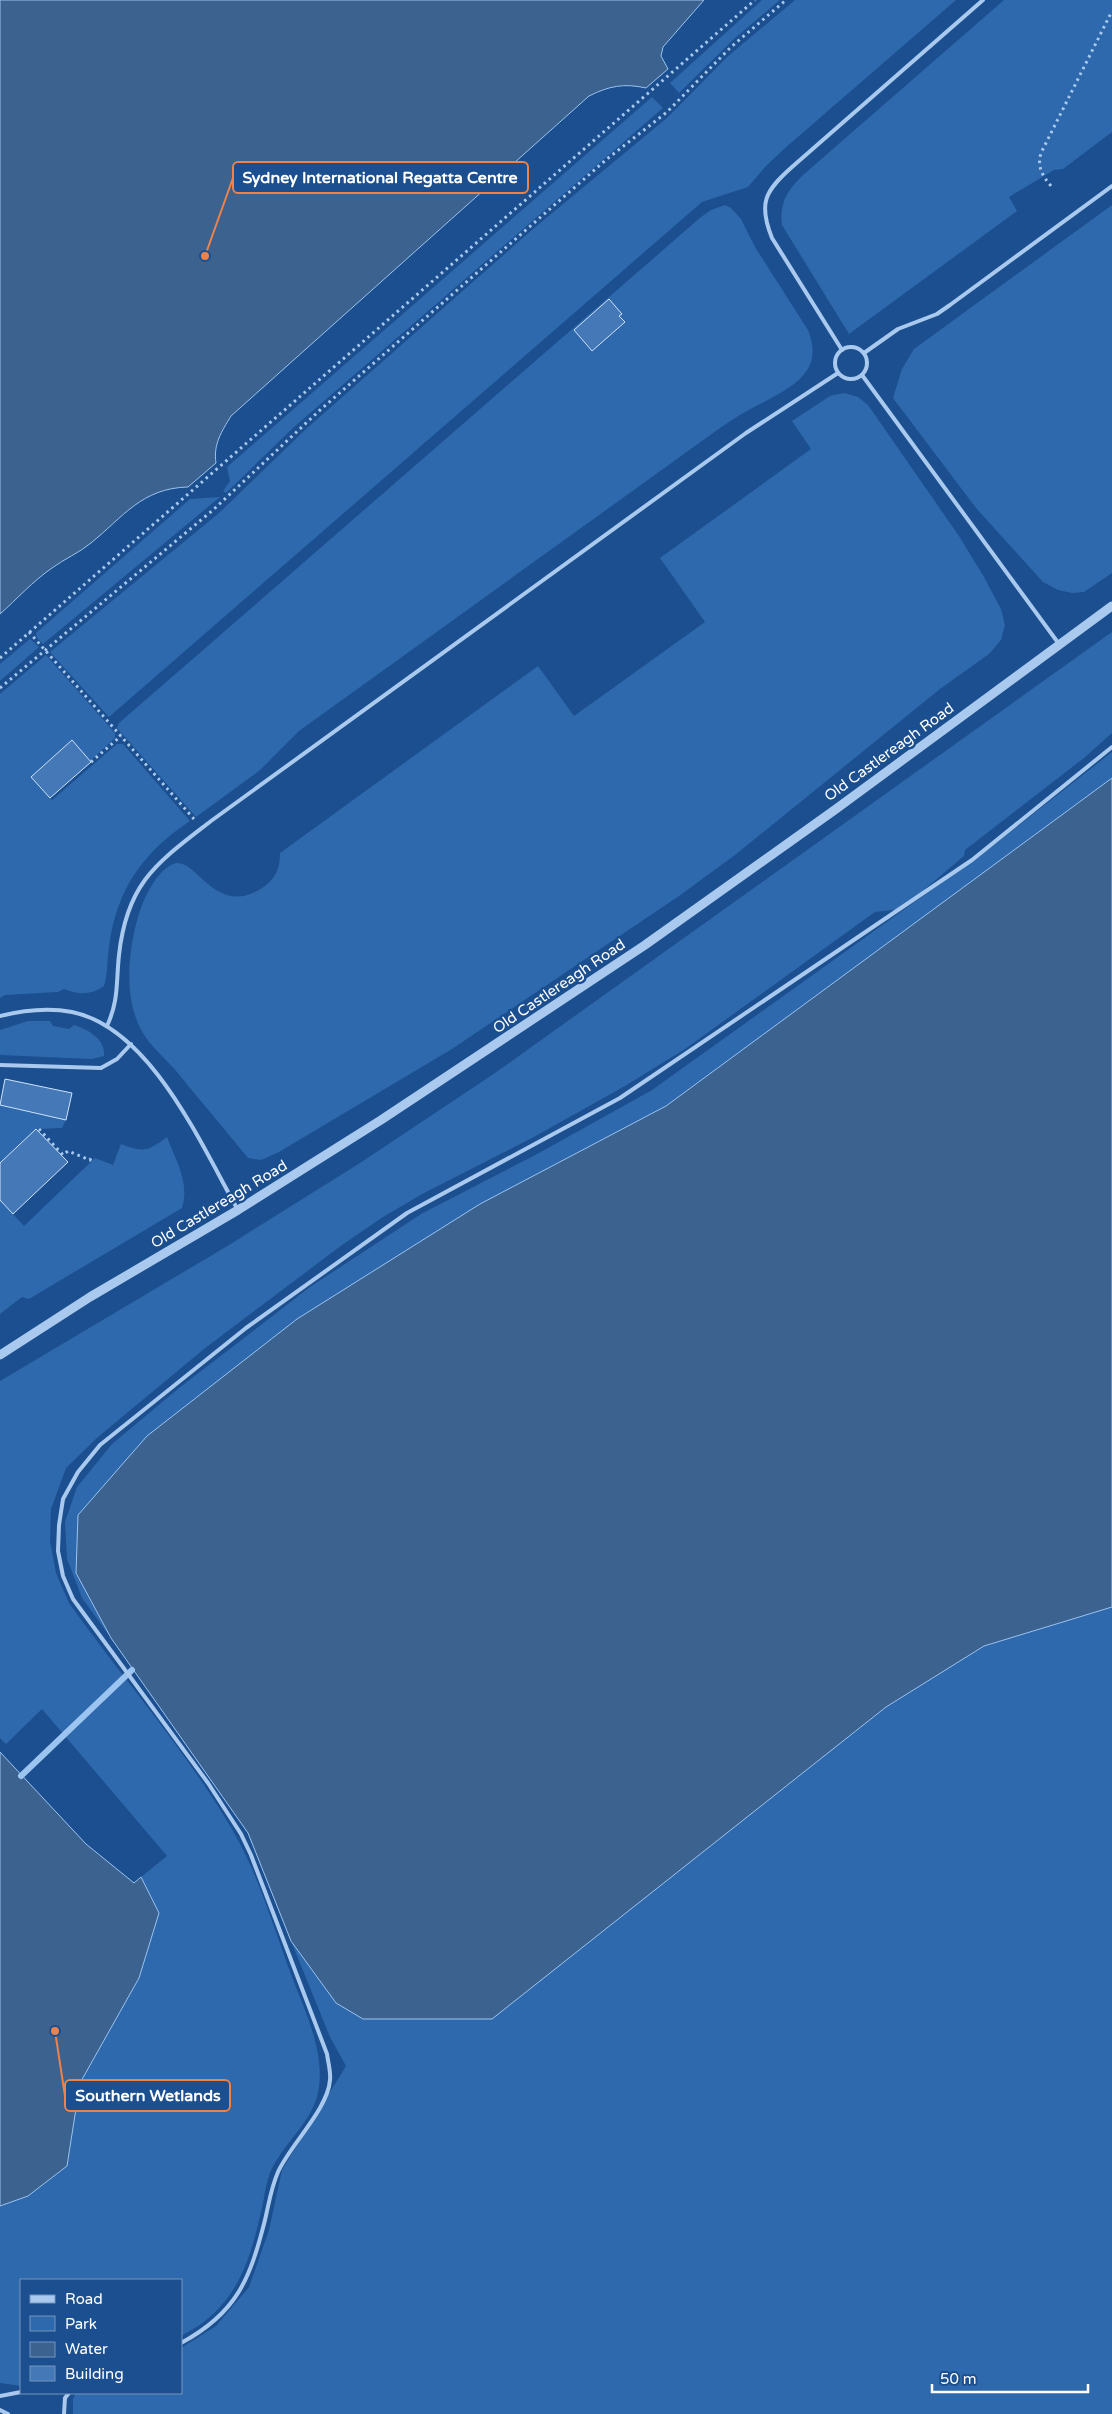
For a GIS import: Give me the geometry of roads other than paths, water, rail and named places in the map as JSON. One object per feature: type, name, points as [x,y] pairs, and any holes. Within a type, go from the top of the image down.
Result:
[{"type":"street","name":"Old Castlereagh Road","points":[[0,1355],[90,1297],[238,1210],[381,1120],[645,945],[836,809],[1112,606]]},
{"type":"lane","points":[[842,350],[772,238],[765,218],[766,198],[770,189],[792,167],[983,0]]},
{"type":"lane","points":[[864,353],[898,329],[924,319],[950,305],[1112,186]]},
{"type":"lane","points":[[856,348],[864,353],[868,362],[862,376],[852,380],[846,379],[838,373],[835,360],[842,350],[856,348]]},
{"type":"lane","points":[[107,1026],[117,1004],[121,940],[126,917],[135,895],[148,873],[202,828],[746,433],[838,373]]},
{"type":"lane","points":[[862,376],[1059,644]]},
{"type":"lane","points":[[182,2342],[213,2323],[231,2304],[244,2284],[254,2261],[272,2186],[281,2165],[319,2110],[330,2081],[327,2054],[299,1978],[241,1834],[208,1783],[98,1635],[74,1599],[63,1576],[58,1551],[59,1525],[63,1499],[78,1472],[100,1445],[246,1328],[407,1213],[620,1098],[972,860],[1112,747]]},
{"type":"lane","points":[[0,1016],[19,1011],[53,1010],[89,1017],[107,1026],[131,1044],[155,1070],[173,1096],[238,1210]]},
{"type":"lane","points":[[0,1065],[101,1068],[117,1059],[131,1044]]},
{"type":"lane","points":[[0,2396],[20,2392]]},
{"type":"lane","points":[[64,2414],[65,2398],[68,2394]]},
{"type":"lane","points":[[0,2410],[8,2414]]},
{"type":"water","points":[[0,0],[704,0],[663,47],[661,56],[668,69],[646,88],[617,86],[589,96],[231,416],[217,444],[216,463],[188,487],[158,493],[134,506],[86,547],[45,573],[0,614]]},
{"type":"water","points":[[1112,778],[1112,1607],[984,1646],[886,1707],[492,2019],[363,2019],[336,2003],[291,1941],[248,1833],[111,1638],[76,1573],[78,1515],[147,1436],[297,1319],[480,1204],[666,1106]]},
{"type":"water","points":[[0,1752],[86,1844],[134,1883],[141,1877],[159,1913],[139,1978],[80,2083],[67,2166],[28,2196],[0,2206]]},
{"type":"waterway","points":[[21,1776],[132,1670]]},
{"type":"place","name":"Sydney International Regatta Centre","points":[[205,256]]},
{"type":"place","name":"Southern Wetlands","points":[[55,2031]]}]
